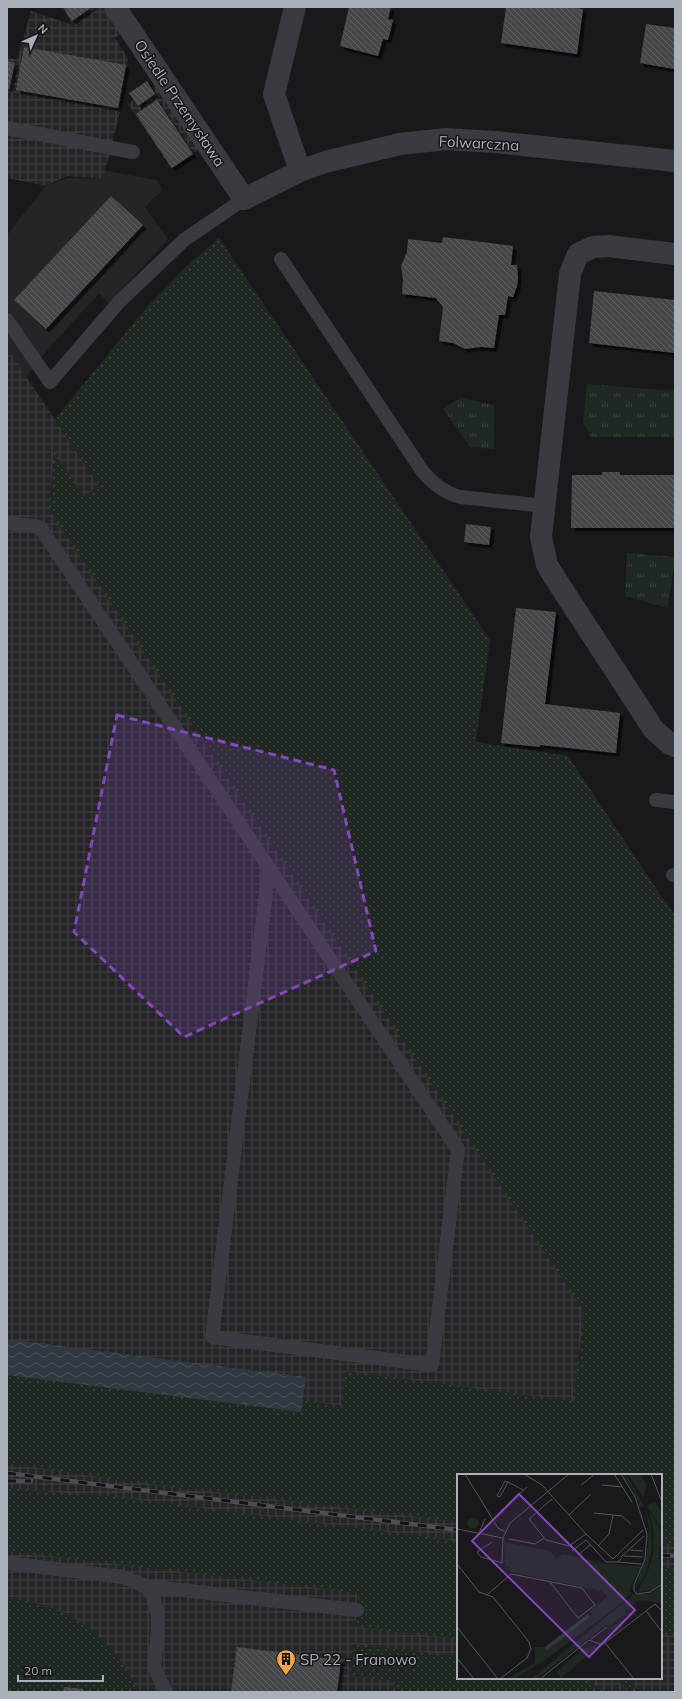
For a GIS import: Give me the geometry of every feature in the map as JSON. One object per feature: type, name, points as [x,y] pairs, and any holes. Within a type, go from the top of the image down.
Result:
[{"type":"street","name":"Osiedle Przemysława","points":[[115,7],[244,199]]},
{"type":"street","points":[[295,7],[274,94],[300,171]]},
{"type":"street","name":"Folwarczna","points":[[244,199],[300,171],[325,162],[400,144],[446,139],[495,142],[675,162]]},
{"type":"street","points":[[675,254],[608,246],[593,247],[578,254],[570,274],[541,537],[547,565],[654,730],[670,744],[675,746]]},
{"type":"lane","points":[[7,128],[133,152]]},
{"type":"lane","points":[[7,320],[50,382],[119,302],[184,240],[244,199]]},
{"type":"lane","points":[[281,259],[423,472],[434,485],[448,494],[460,497],[545,506]]},
{"type":"lane","points":[[7,523],[40,527],[458,1149],[432,1365],[212,1337],[269,868]]},
{"type":"lane","points":[[656,800],[675,802]]},
{"type":"lane","points":[[7,1563],[123,1577],[145,1586],[357,1610]]},
{"type":"lane","points":[[145,1586],[153,1595],[158,1617],[154,1667],[166,1692]]},
{"type":"highlighted area","points":[[117,715],[334,770],[376,951],[184,1037],[74,932]]},
{"type":"shaded area","points":[[62,7],[106,7],[124,32],[115,38],[128,58],[120,112],[103,179],[67,176],[46,186],[7,178],[7,57],[17,60],[31,11],[73,25]]},
{"type":"shaded area","points":[[158,84],[201,148],[171,168],[128,104]]},
{"type":"shaded area","points":[[105,171],[157,180],[162,190],[145,207],[168,239],[109,303],[99,293],[49,348],[26,377],[7,348],[7,235],[46,186],[67,178],[102,179]]},
{"type":"shaded area","points":[[7,348],[675,1345],[675,1692],[7,1692]]},
{"type":"green space","points":[[219,238],[490,640],[476,742],[568,756],[675,915],[675,1544],[662,1543],[662,1474],[457,1474],[457,1522],[118,1480],[7,1463],[7,1375],[301,1412],[303,1400],[341,1406],[346,1371],[573,1401],[584,1311],[49,510],[54,451],[84,496],[100,486],[55,419],[146,308],[187,266]]},
{"type":"green space","points":[[587,384],[675,391],[675,437],[591,437],[583,422]]},
{"type":"green space","points":[[460,398],[494,405],[494,449],[470,447],[443,409]]},
{"type":"green space","points":[[627,553],[675,557],[668,608],[625,596]]},
{"type":"green space","points":[[7,1488],[117,1497],[457,1541],[457,1639],[355,1627],[359,1593],[7,1551]]},
{"type":"green space","points":[[662,1567],[675,1569],[675,1636],[662,1634]]},
{"type":"green space","points":[[7,1598],[37,1603],[58,1610],[81,1622],[101,1638],[118,1657],[132,1679],[137,1692],[83,1692],[83,1689],[64,1687],[63,1692],[7,1692]]},
{"type":"green space","points":[[353,1644],[457,1656],[457,1679],[586,1679],[605,1692],[393,1692],[394,1681],[349,1676]]},
{"type":"green space","points":[[616,1679],[629,1679],[639,1692],[628,1692]]},
{"type":"water","points":[[7,1339],[306,1377],[301,1412],[7,1375]]},
{"type":"building","points":[[63,7],[92,7],[72,21]]},
{"type":"building","points":[[349,7],[391,7],[388,19],[393,20],[388,40],[383,39],[378,56],[340,46]]},
{"type":"building","points":[[506,7],[569,7],[583,9],[577,54],[501,43]]},
{"type":"building","points":[[646,24],[675,28],[674,69],[640,63]]},
{"type":"building","points":[[24,47],[126,65],[118,108],[16,90]]},
{"type":"building","points":[[7,61],[15,63],[9,89],[7,88]]},
{"type":"building","points":[[147,81],[155,94],[138,106],[129,93]]},
{"type":"building","points":[[157,100],[193,154],[172,168],[136,114]]},
{"type":"building","points":[[111,196],[143,225],[46,329],[14,300]]},
{"type":"building","points":[[443,237],[513,246],[511,265],[517,265],[517,286],[513,297],[508,296],[505,315],[499,315],[494,348],[481,347],[465,349],[453,343],[439,341],[443,307],[436,298],[402,294],[403,280],[401,266],[407,252],[408,239],[442,243]]},
{"type":"building","points":[[594,291],[675,300],[675,353],[589,343]]},
{"type":"building","points":[[602,472],[620,472],[620,475],[675,475],[675,528],[571,528],[572,475],[602,475]]},
{"type":"building","points":[[466,524],[491,527],[489,545],[464,542]]},
{"type":"building","points":[[516,608],[556,612],[545,704],[620,713],[616,753],[540,745],[540,747],[501,743]]},
{"type":"building","name":"SP 22 - Franowo","points":[[237,1647],[341,1660],[337,1692],[231,1692]]},
{"type":"building","points":[[64,1687],[83,1689],[83,1692],[63,1692]]},
{"type":"railway","points":[[7,1473],[457,1530]]},
{"type":"railway","points":[[7,1481],[31,1481]]},
{"type":"railway","points":[[662,1555],[675,1556]]},
{"type":"place","name":"SP 22 - Franowo","points":[[286,1676]]}]
